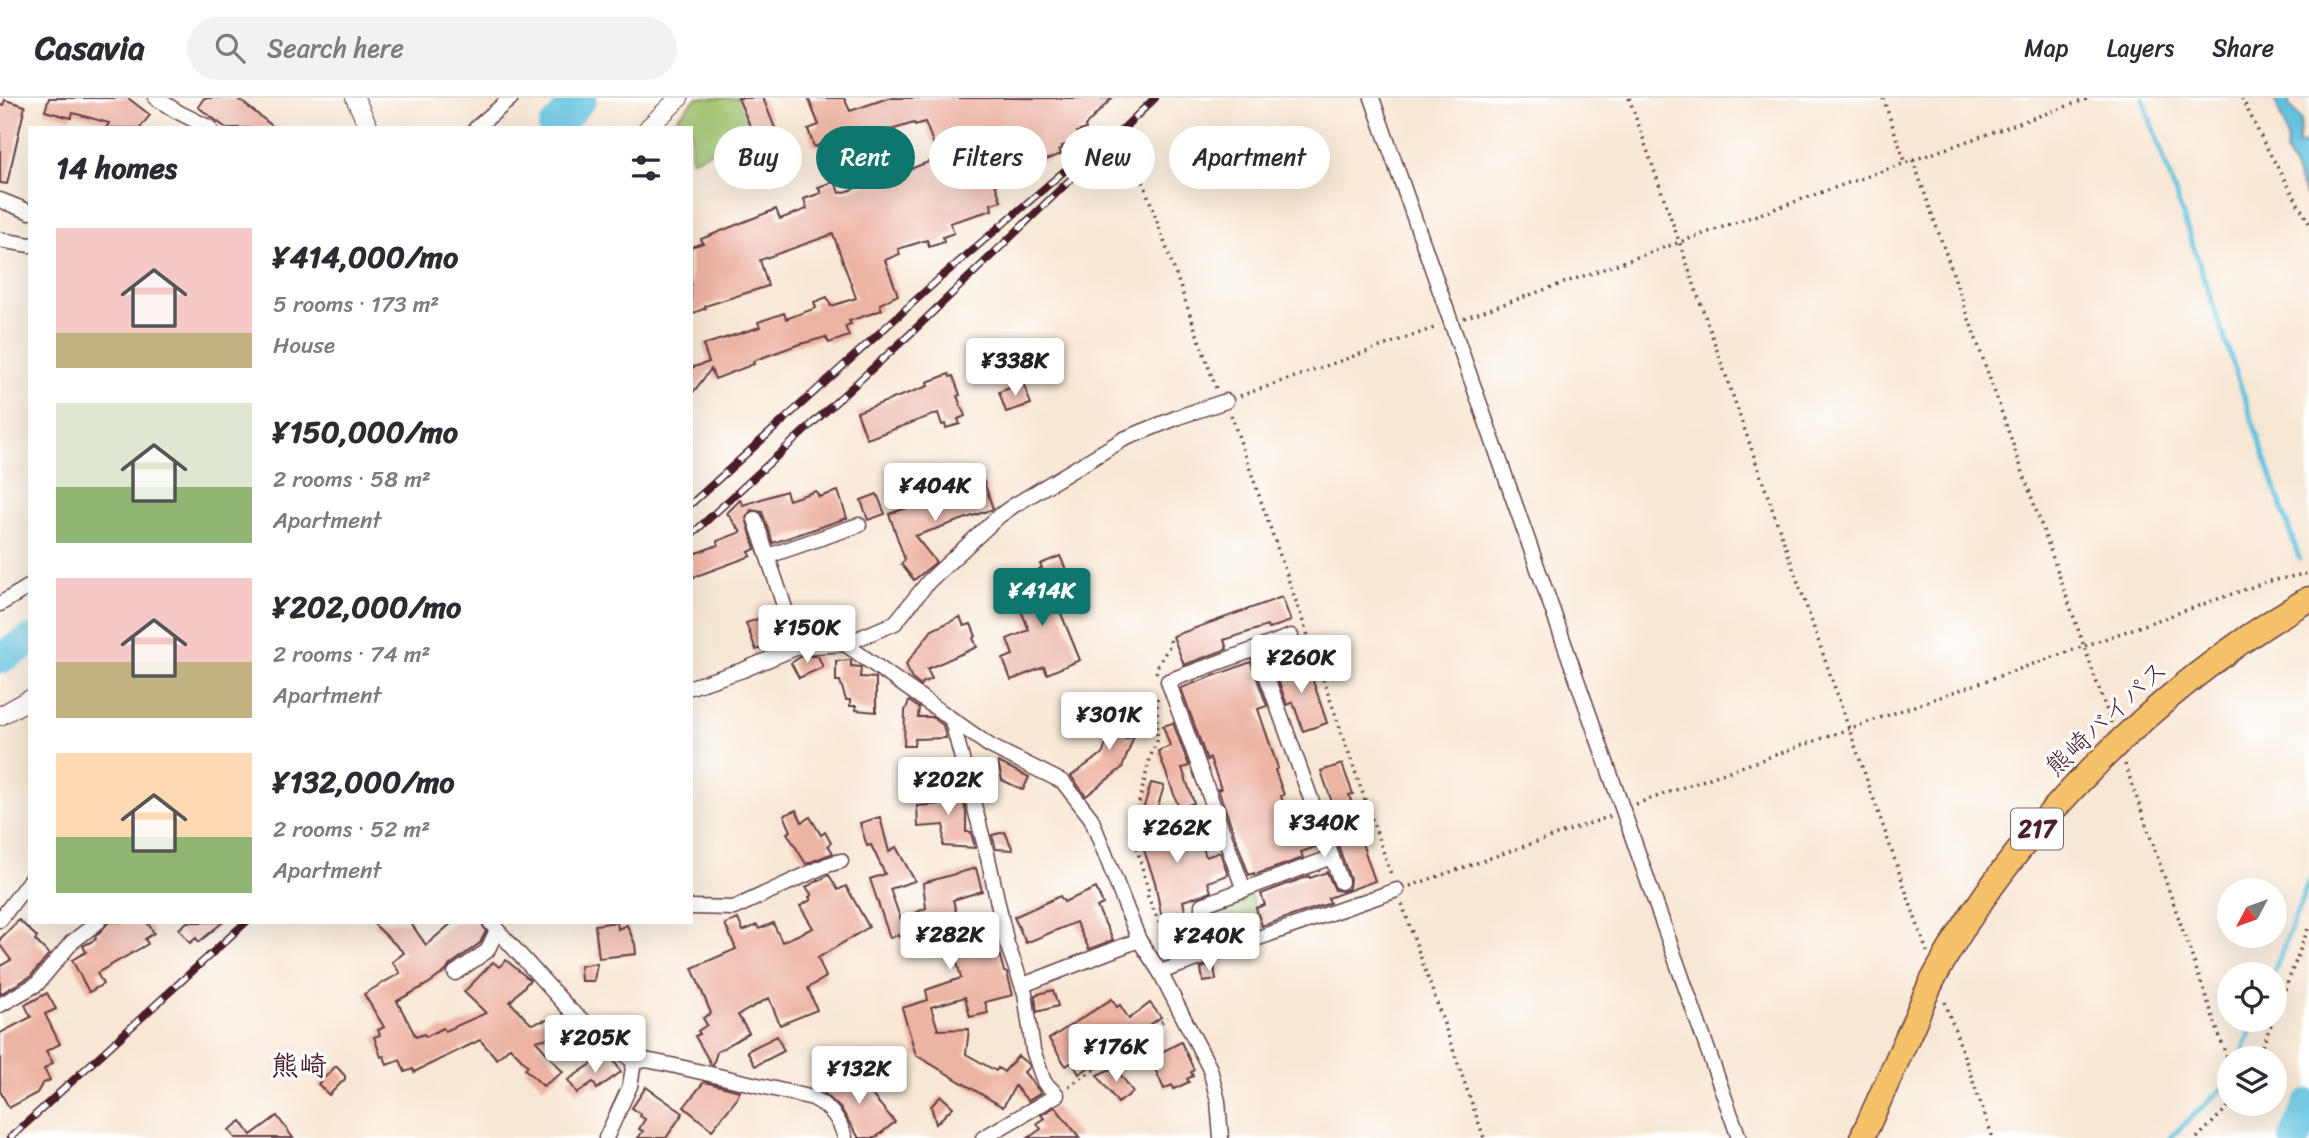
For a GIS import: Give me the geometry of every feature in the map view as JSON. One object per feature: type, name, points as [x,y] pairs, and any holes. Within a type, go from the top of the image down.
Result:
[{"type":"highway","name":"熊崎バイパス","points":[[1862,1138],[1935,975],[1982,900],[2057,804],[2118,743],[2198,676],[2253,635],[2309,599]]},
{"type":"street","points":[[156,98],[207,126]]},
{"type":"street","points":[[355,98],[368,126]]},
{"type":"street","points":[[478,126],[511,98]]},
{"type":"street","points":[[650,126],[679,98]]},
{"type":"street","points":[[1372,98],[1453,321],[1739,1138]]},
{"type":"street","points":[[5,202],[28,203]]},
{"type":"street","points":[[5,202],[28,211]]},
{"type":"street","points":[[0,240],[28,245]]},
{"type":"street","points":[[693,686],[743,670],[798,647],[845,644],[895,623],[929,581],[1013,506],[1124,439],[1224,402]]},
{"type":"street","points":[[755,519],[798,647]]},
{"type":"street","points":[[768,556],[859,524]]},
{"type":"street","points":[[0,604],[28,587]]},
{"type":"street","points":[[1244,890],[1168,681],[1291,636]]},
{"type":"street","points":[[845,644],[990,746],[1063,782],[1071,789],[1091,818],[1139,940],[1164,971],[1178,1009],[1210,1069],[1218,1101],[1221,1138]]},
{"type":"street","points":[[1257,650],[1340,882]]},
{"type":"street","points":[[0,716],[28,700]]},
{"type":"street","points":[[952,721],[988,858],[1007,944],[1023,985],[1032,1050],[1044,1082],[1057,1095],[983,1138]]},
{"type":"street","points":[[1155,829],[1215,810]]},
{"type":"street","points":[[1201,958],[1202,905],[1332,857]]},
{"type":"street","points":[[693,907],[734,908],[841,861]]},
{"type":"street","points":[[0,920],[28,883]]},
{"type":"street","points":[[1164,971],[1397,890]]},
{"type":"street","points":[[0,1005],[37,984],[72,942],[95,924]]},
{"type":"street","points":[[455,973],[487,951],[493,926]]},
{"type":"street","points":[[493,926],[571,1011],[634,1062],[646,1060],[671,1065],[813,1098],[826,1105],[841,1124],[845,1138]]},
{"type":"street","points":[[1023,985],[1139,940]]},
{"type":"street","points":[[606,1138],[630,1086],[634,1062]]},
{"type":"path","points":[[1629,98],[1993,1138]]},
{"type":"path","points":[[1883,98],[1905,163]]},
{"type":"path","points":[[1224,402],[2090,98]]},
{"type":"path","points":[[2242,98],[2309,223]]},
{"type":"path","points":[[1913,160],[2223,1046]]},
{"type":"path","points":[[1146,189],[1484,1138]]},
{"type":"path","points":[[1397,890],[1618,814],[1622,810],[1851,728],[2266,582],[2309,573]]},
{"type":"path","points":[[1155,675],[1171,643],[1169,637]]},
{"type":"path","points":[[1157,697],[1157,741],[1150,758],[1132,830],[1148,897],[1161,928],[1164,971]]},
{"type":"path","points":[[2287,984],[2309,926]]},
{"type":"path","points":[[1057,1095],[1178,1009]]},
{"type":"path","points":[[2197,1138],[2219,1116]]},
{"type":"green space","points":[[696,98],[740,98],[749,126],[714,126],[714,150],[693,159],[693,126],[669,126]]},
{"type":"green space","points":[[1250,894],[1264,933],[1214,949],[1208,946],[1207,913],[1213,907]]},
{"type":"water","points":[[2274,98],[2289,98],[2289,105],[2301,120],[2298,143],[2301,145],[2309,140],[2309,202],[2286,151],[2284,125]]},
{"type":"building","points":[[49,98],[128,98],[150,115],[142,126],[107,126],[109,123],[73,113],[71,118],[45,111]]},
{"type":"building","points":[[204,98],[237,98],[272,126],[223,126],[198,107]]},
{"type":"building","points":[[738,98],[763,98],[774,126],[750,126]]},
{"type":"building","points":[[808,98],[844,98],[850,111],[888,98],[1112,98],[1085,126],[1061,126],[1061,154],[1047,160],[1047,126],[929,126],[929,132],[925,122],[904,126],[816,126],[819,125]]},
{"type":"building","points":[[5,100],[25,106],[7,184],[0,183],[0,105],[3,105]]},
{"type":"building","points":[[816,126],[816,146],[814,147],[808,129]]},
{"type":"building","points":[[929,162],[929,189],[997,189],[1001,201],[991,204],[992,210],[950,223],[954,233],[943,237],[944,242],[929,247],[927,240],[898,249],[900,254],[885,260],[898,295],[880,304],[882,310],[849,321],[851,324],[845,326],[849,336],[829,343],[826,337],[797,345],[715,379],[711,369],[693,392],[693,367],[709,362],[703,345],[760,327],[758,322],[784,313],[786,319],[816,308],[814,302],[827,297],[831,306],[856,298],[833,234],[760,260],[768,286],[705,306],[706,308],[693,313],[693,246],[703,243],[701,239],[776,209],[780,219],[807,209],[804,199],[821,193],[819,189],[838,189],[839,193],[853,189],[915,189],[915,167]]},
{"type":"building","points":[[949,374],[950,377],[953,376],[965,416],[958,419],[960,424],[946,428],[945,424],[942,425],[938,413],[867,439],[857,412],[928,386],[927,382]]},
{"type":"building","points":[[1023,383],[1031,404],[1006,412],[999,392]]},
{"type":"building","points":[[984,482],[993,509],[915,536],[936,562],[914,580],[901,564],[905,560],[889,514]]},
{"type":"building","points":[[786,491],[789,500],[816,491],[819,497],[838,491],[847,518],[773,543],[762,512],[751,510],[746,518],[755,549],[749,552],[751,556],[693,577],[693,554],[718,545],[717,541],[741,532],[727,513],[740,500],[743,505]]},
{"type":"building","points":[[877,494],[885,514],[868,520],[861,500]]},
{"type":"building","points":[[1060,556],[1069,576],[1049,584],[1080,660],[1047,674],[1044,667],[1011,680],[1003,659],[1013,655],[1007,639],[1029,630],[1016,599],[1026,595],[1023,588],[1043,580],[1040,564]]},
{"type":"building","points":[[1282,597],[1291,621],[1224,640],[1227,649],[1184,665],[1173,636]]},
{"type":"building","points":[[766,616],[776,643],[756,650],[746,623]]},
{"type":"building","points":[[960,617],[964,626],[971,624],[977,647],[927,669],[932,679],[921,686],[912,679],[906,664],[932,630]]},
{"type":"building","points":[[802,656],[818,656],[823,667],[799,678],[791,663]]},
{"type":"building","points":[[851,660],[851,666],[861,667],[860,677],[876,678],[876,712],[856,710],[856,706],[850,706],[850,700],[846,700],[840,681],[836,681],[836,661]]},
{"type":"building","points":[[1297,661],[1302,675],[1310,672],[1327,723],[1303,731],[1293,702],[1287,705],[1274,669]]},
{"type":"building","points":[[1251,662],[1267,706],[1258,709],[1278,768],[1275,770],[1284,795],[1281,796],[1293,831],[1296,837],[1312,831],[1318,846],[1301,852],[1303,858],[1254,875],[1249,875],[1218,789],[1221,789],[1210,758],[1207,760],[1181,688]]},
{"type":"building","points":[[1120,700],[1134,705],[1131,720],[1134,721],[1126,739],[1134,736],[1122,768],[1086,796],[1071,776],[1103,753]]},
{"type":"building","points":[[909,701],[919,708],[918,717],[932,717],[943,725],[946,738],[915,739],[914,746],[904,746],[905,711]]},
{"type":"building","points":[[1173,723],[1189,766],[1182,768],[1194,803],[1179,808],[1158,751],[1170,746],[1163,726]]},
{"type":"building","points":[[998,762],[1029,777],[1023,790],[1002,780]]},
{"type":"building","points":[[1342,764],[1353,794],[1349,795],[1359,825],[1356,826],[1375,881],[1328,898],[1330,903],[1262,926],[1256,908],[1265,905],[1261,894],[1327,872],[1335,890],[1344,891],[1349,888],[1350,879],[1330,822],[1336,820],[1334,808],[1321,771]]},
{"type":"building","points":[[958,780],[966,812],[966,832],[971,832],[975,848],[943,846],[944,825],[918,827],[917,806],[940,804],[943,781]]},
{"type":"building","points":[[1151,783],[1164,786],[1154,819],[1146,826],[1148,839],[1191,828],[1193,831],[1197,829],[1206,857],[1220,852],[1228,875],[1208,882],[1211,892],[1183,901],[1186,916],[1179,917],[1182,931],[1165,935],[1155,882],[1137,830]]},
{"type":"building","points":[[796,810],[802,822],[810,817],[821,835],[825,832],[833,853],[806,864],[787,833],[791,831],[784,815]]},
{"type":"building","points":[[880,817],[889,852],[896,847],[915,881],[890,889],[901,920],[926,908],[923,883],[976,868],[982,891],[953,900],[959,923],[992,925],[1013,995],[985,1002],[988,1013],[970,1017],[965,997],[931,1007],[938,1030],[969,1029],[966,1054],[996,1071],[998,1068],[1004,1072],[1018,1056],[1028,1064],[1029,1067],[1024,1072],[1041,1093],[1028,1101],[1015,1086],[1003,1107],[916,1055],[902,1008],[928,1000],[926,990],[961,978],[950,935],[933,934],[930,926],[890,938],[870,879],[885,874],[871,845],[867,846],[860,823]]},
{"type":"building","points":[[1005,832],[1013,850],[996,849],[992,835]]},
{"type":"building","points":[[829,875],[838,890],[846,886],[869,927],[818,958],[826,977],[808,988],[817,1010],[780,1025],[769,998],[738,1015],[749,1033],[717,1052],[713,1065],[711,1064],[695,1036],[707,1025],[703,1018],[711,1013],[692,968],[736,949],[725,924],[738,919],[743,931],[757,925],[759,929],[773,923],[782,942],[813,928],[800,906],[811,900],[809,897],[812,895],[806,887]]},
{"type":"building","points":[[1096,888],[1103,904],[1097,907],[1113,940],[1089,949],[1076,922],[1026,943],[1014,917],[1060,896],[1064,902]]},
{"type":"building","points":[[19,920],[37,937],[35,940],[49,954],[31,976],[0,994],[0,966],[11,960],[0,945],[0,939]]},
{"type":"building","points":[[107,924],[148,924],[154,933],[145,939],[148,944],[97,973],[103,984],[89,992],[72,960],[86,952],[83,946],[96,939]]},
{"type":"building","points":[[185,924],[221,924],[199,942],[196,938],[190,943],[179,929]]},
{"type":"building","points":[[374,924],[411,924],[426,945],[451,924],[482,924],[486,931],[480,943],[428,984],[397,1001],[416,1037],[424,1034],[426,1037],[443,1028],[445,1031],[486,1013],[464,992],[493,962],[499,967],[506,960],[530,980],[510,1002],[531,1024],[560,1017],[579,1030],[536,1041],[563,1072],[543,1086],[525,1069],[528,1066],[510,1047],[497,1059],[480,1040],[414,1072],[413,1069],[405,1072],[400,1060],[387,1065],[374,1037],[380,1035],[378,1030],[384,1027],[364,994],[400,973],[392,962],[404,953]]},
{"type":"building","points":[[617,924],[618,929],[627,925],[636,954],[599,958],[595,925]]},
{"type":"building","points":[[597,963],[594,981],[581,981],[580,966]]},
{"type":"building","points":[[1214,964],[1216,980],[1203,982],[1201,968]]},
{"type":"building","points":[[1053,990],[1058,1006],[1037,1012],[1035,995]]},
{"type":"building","points":[[47,993],[56,1009],[45,1014],[60,1044],[46,1051],[53,1063],[44,1069],[50,1080],[42,1084],[37,1093],[9,1108],[0,1091],[0,1033],[31,1017],[25,1005]]},
{"type":"building","points":[[1112,999],[1117,1007],[1120,1005],[1129,1019],[1150,1003],[1161,1017],[1107,1056],[1094,1070],[1091,1066],[1079,1074],[1072,1062],[1066,1066],[1049,1039]]},
{"type":"building","points":[[777,1036],[784,1051],[755,1066],[747,1051]]},
{"type":"building","points":[[1181,1042],[1194,1070],[1191,1072],[1193,1076],[1187,1079],[1189,1082],[1174,1089],[1172,1085],[1164,1089],[1150,1058]]},
{"type":"building","points":[[611,1056],[621,1072],[597,1089],[593,1082],[577,1093],[568,1080],[599,1059],[601,1063]]},
{"type":"building","points":[[336,1066],[345,1079],[329,1095],[318,1084]]},
{"type":"building","points":[[1115,1067],[1133,1092],[1118,1103],[1097,1075]]},
{"type":"building","points":[[849,1068],[895,1122],[875,1138],[859,1138],[841,1109],[824,1093],[831,1088],[827,1084]]},
{"type":"building","points":[[704,1082],[740,1091],[712,1130],[684,1107]]},
{"type":"building","points":[[646,1087],[683,1113],[666,1138],[638,1138],[643,1131],[639,1129],[645,1119],[632,1108]]},
{"type":"building","points":[[941,1096],[953,1107],[936,1124],[931,1106]]},
{"type":"building","points":[[1055,1107],[1080,1138],[1028,1138],[1041,1129],[1037,1123],[1044,1118],[1041,1115]]},
{"type":"building","points":[[277,1116],[293,1138],[235,1138],[229,1130],[241,1121],[251,1135]]},
{"type":"waterway","points":[[556,126],[581,98]]},
{"type":"waterway","points":[[2143,98],[2299,558]]},
{"type":"waterway","points":[[0,658],[28,642]]},
{"type":"waterway","points":[[2278,962],[2309,881]]},
{"type":"waterway","points":[[2245,1046],[2250,1032]]},
{"type":"waterway","points":[[2170,1138],[2217,1093]]},
{"type":"waterway","points":[[2295,1138],[2309,1105]]},
{"type":"railway","points":[[693,533],[910,334],[1155,98]]},
{"type":"railway","points":[[693,502],[940,278],[1061,174]]},
{"type":"railway","points":[[10,1138],[244,924]]},
{"type":"district","name":"熊崎","points":[[299,1065]]}]
